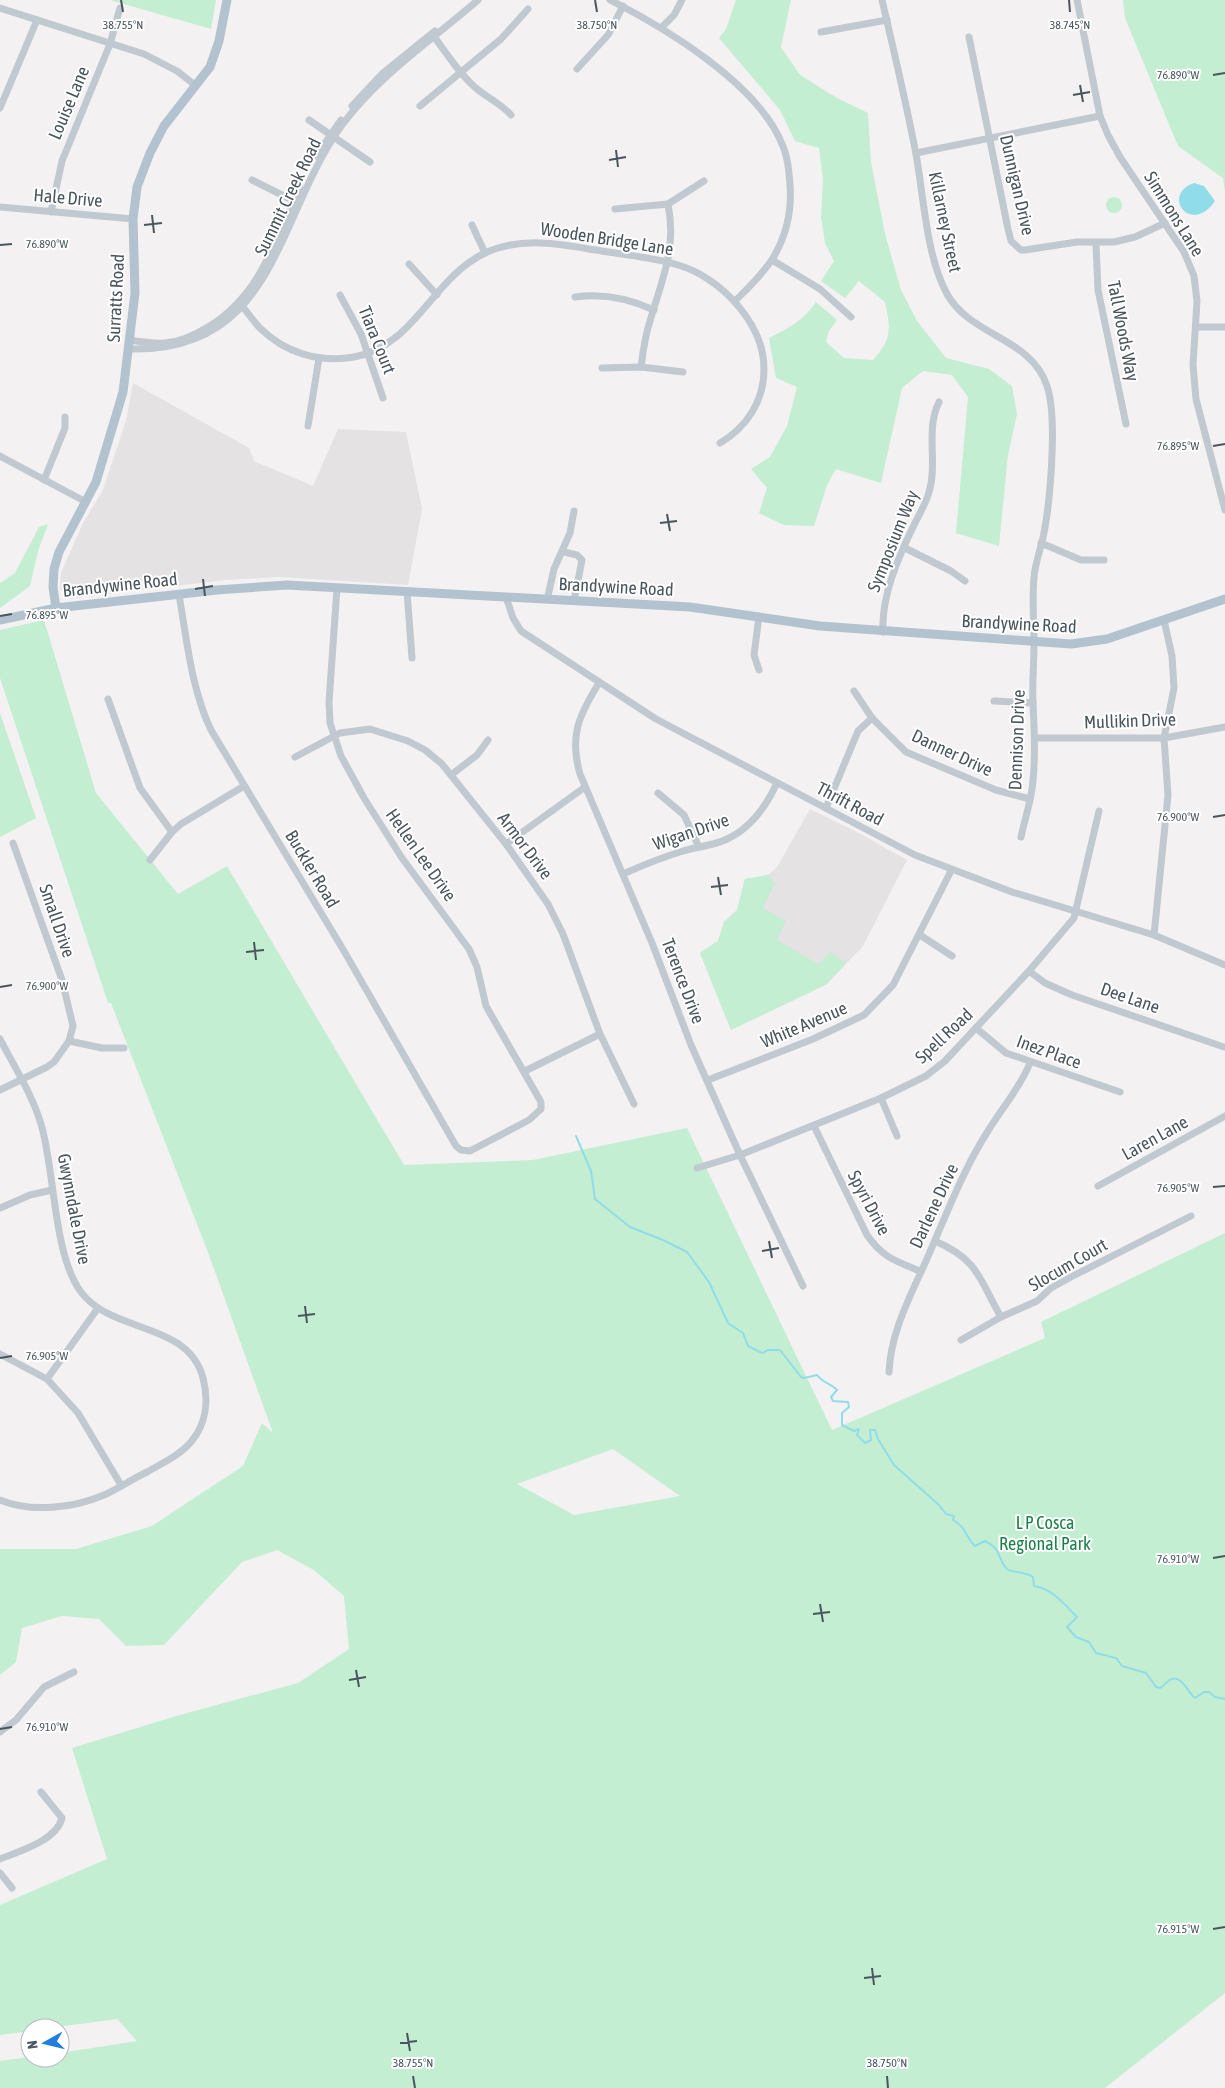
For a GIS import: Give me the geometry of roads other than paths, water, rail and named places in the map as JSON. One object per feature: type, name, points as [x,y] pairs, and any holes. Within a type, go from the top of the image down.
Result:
[{"type":"main road","name":"Surratts Road","points":[[56,608],[52,586],[59,552],[96,482],[117,414],[130,345],[136,268],[133,219],[137,187],[150,153],[164,126],[213,61],[227,0]]},
{"type":"main road","name":"Brandywine Road","points":[[0,620],[56,608],[271,585],[690,607],[820,626],[883,632],[1034,643],[1088,643],[1225,599]]},
{"type":"street","name":"Summit Creek Road","points":[[433,36],[472,0]]},
{"type":"street","name":"Summit Creek Road","points":[[130,345],[165,343],[188,338],[213,324],[241,304],[269,271],[296,202],[332,135],[378,78],[478,0]]},
{"type":"street","points":[[610,0],[662,27],[741,87],[768,119],[782,144],[789,172],[789,216],[772,260],[735,301]]},
{"type":"street","points":[[662,27],[674,15],[682,0]]},
{"type":"street","name":"Killarney Street","points":[[882,0],[916,153],[936,265],[949,297],[972,321],[1025,352],[1039,369],[1047,383],[1052,402],[1053,428],[1041,543],[1035,565],[1034,643]]},
{"type":"street","name":"Simmons Lane","points":[[1077,0],[1100,116],[1120,158],[1184,252],[1194,276],[1197,301],[1193,365],[1196,399],[1225,510]]},
{"type":"street","points":[[577,69],[608,35],[623,6]]},
{"type":"street","points":[[0,8],[153,58],[177,71],[195,85]]},
{"type":"street","name":"Louise Lane","points":[[51,212],[62,160],[110,44],[120,8]]},
{"type":"street","points":[[420,106],[501,39],[528,10]]},
{"type":"street","points":[[0,108],[4,90],[37,20]]},
{"type":"street","points":[[821,32],[887,20]]},
{"type":"street","points":[[433,36],[477,89],[502,105],[512,115]]},
{"type":"street","name":"Dunnigan Drive","points":[[969,37],[1008,229],[1011,242],[1016,247],[1026,250],[1077,242],[1096,244],[1135,237],[1165,223]]},
{"type":"street","points":[[916,153],[1100,116]]},
{"type":"street","points":[[309,120],[370,162]]},
{"type":"street","points":[[252,180],[296,202]]},
{"type":"street","points":[[615,209],[668,204],[704,181]]},
{"type":"street","points":[[641,367],[647,332],[669,262],[671,233],[668,204]]},
{"type":"street","name":"Hale Drive","points":[[0,208],[133,219]]},
{"type":"street","points":[[472,225],[485,253]]},
{"type":"street","name":"Wooden Bridge Lane","points":[[241,304],[260,327],[280,344],[319,358],[341,358],[368,353],[396,339],[458,273],[485,253],[514,244],[537,242],[669,262],[700,275],[735,301],[746,314],[758,339],[763,357],[764,380],[757,403],[747,420],[720,443]]},
{"type":"street","name":"Tall Woods Way","points":[[1096,244],[1098,290],[1126,424]]},
{"type":"street","points":[[772,260],[820,289],[850,317]]},
{"type":"street","points":[[408,264],[437,295]]},
{"type":"street","points":[[575,297],[596,295],[618,297],[654,310]]},
{"type":"street","name":"Tiara Court","points":[[340,296],[358,327],[383,398]]},
{"type":"street","points":[[1196,327],[1225,327]]},
{"type":"street","points":[[308,426],[319,358]]},
{"type":"street","points":[[602,368],[641,367],[683,372]]},
{"type":"street","name":"Symposium Way","points":[[883,632],[885,596],[929,493],[933,456],[932,419],[938,402]]},
{"type":"street","points":[[44,480],[65,428],[65,417]]},
{"type":"street","points":[[0,456],[86,502]]},
{"type":"street","points":[[547,600],[554,569],[564,552],[570,534],[574,511]]},
{"type":"street","points":[[1041,543],[1081,560],[1104,560]]},
{"type":"street","points":[[905,548],[951,571],[965,581]]},
{"type":"street","points":[[564,552],[577,555],[582,560],[574,601]]},
{"type":"street","name":"Hellen Lee Drive","points":[[337,588],[329,702],[330,723],[334,736],[346,768],[402,858],[469,949],[477,967],[486,1006],[538,1095],[541,1106],[538,1114],[530,1120]]},
{"type":"street","points":[[407,591],[412,658]]},
{"type":"street","name":"Buckler Road","points":[[179,595],[199,702],[211,730],[344,951],[456,1146],[466,1152],[475,1150],[530,1120]]},
{"type":"street","name":"Thrift Road","points":[[506,597],[513,618],[521,631],[599,683],[663,723],[915,855],[951,871],[1012,892],[1154,935],[1225,965]]},
{"type":"street","points":[[759,616],[754,654],[759,670]]},
{"type":"street","points":[[1154,935],[1168,795],[1164,738],[1174,680],[1172,656],[1164,620]]},
{"type":"street","name":"Dennison Drive","points":[[1021,837],[1033,782],[1036,738],[1033,703],[1034,643]]},
{"type":"street","name":"Terence Drive","points":[[599,683],[582,712],[575,733],[577,764],[691,1044],[740,1155],[803,1286]]},
{"type":"street","name":"Danner Drive","points":[[854,690],[872,718],[906,752],[996,790],[1030,799]]},
{"type":"street","points":[[108,699],[140,788],[172,832]]},
{"type":"street","points":[[994,701],[1033,703]]},
{"type":"street","points":[[826,808],[858,730],[872,718]]},
{"type":"street","name":"Mullikin Drive","points":[[1036,738],[1164,738],[1225,727]]},
{"type":"street","name":"Armor Drive","points":[[295,756],[334,736],[352,730],[370,729],[396,736],[425,750],[452,775],[506,844],[539,890],[556,918],[600,1034],[634,1104]]},
{"type":"street","points":[[452,775],[477,755],[488,740]]},
{"type":"street","name":"Wigan Drive","points":[[623,874],[668,856],[727,840],[745,829],[764,808],[777,783]]},
{"type":"street","points":[[150,860],[172,832],[244,786]]},
{"type":"street","points":[[506,844],[585,787]]},
{"type":"street","points":[[658,793],[684,815],[699,847]]},
{"type":"street","name":"Spell Road","points":[[697,1168],[740,1155],[814,1126],[881,1098],[934,1071],[1029,971],[1070,924],[1077,912],[1099,811]]},
{"type":"street","name":"Small Drive","points":[[13,843],[69,1004],[73,1026],[69,1041]]},
{"type":"street","name":"White Avenue","points":[[708,1080],[813,1039],[864,1015],[893,985],[951,871]]},
{"type":"street","points":[[920,935],[952,956]]},
{"type":"street","name":"Dee Lane","points":[[1029,971],[1038,979],[1065,992],[1224,1047]]},
{"type":"street","name":"Inez Place","points":[[976,1028],[1000,1050],[1030,1063],[1120,1092]]},
{"type":"street","points":[[524,1071],[600,1034]]},
{"type":"street","name":"Gwynndale Drive","points":[[0,1038],[32,1100],[41,1125],[52,1190],[71,1273],[80,1290],[98,1308],[112,1316],[162,1335],[186,1349],[199,1368],[206,1391],[204,1417],[192,1441],[176,1455],[102,1496],[53,1507],[20,1506],[0,1500]]},
{"type":"street","points":[[0,1090],[47,1067],[64,1051],[69,1041],[102,1048],[124,1048]]},
{"type":"street","name":"Darlene Drive","points":[[889,1372],[890,1357],[897,1330],[945,1214],[978,1148],[1022,1081],[1030,1063]]},
{"type":"street","points":[[881,1098],[897,1136]]},
{"type":"street","name":"Laren Lane","points":[[1098,1186],[1225,1116]]},
{"type":"street","name":"Spyri Drive","points":[[814,1126],[867,1235],[877,1249],[885,1256],[920,1271]]},
{"type":"street","points":[[0,1208],[30,1195],[52,1190]]},
{"type":"street","name":"Slocum Court","points":[[961,1340],[1001,1317],[1037,1301],[1051,1288],[1071,1277],[1191,1216]]},
{"type":"street","points":[[935,1241],[954,1250],[974,1266],[1001,1317]]},
{"type":"street","points":[[47,1379],[98,1308]]},
{"type":"street","points":[[0,1354],[47,1379],[78,1413],[121,1485]]},
{"type":"street","points":[[0,1732],[16,1720],[31,1700],[44,1687],[74,1672]]},
{"type":"street","points":[[0,1859],[52,1834],[60,1826],[62,1818],[41,1792]]},
{"type":"street","points":[[0,1873],[12,1888]]},
{"type":"water","points":[[1194,183],[1204,186],[1215,201],[1206,211],[1197,215],[1189,214],[1183,210],[1179,203],[1184,189]]},
{"type":"waterway","points":[[576,1136],[591,1171],[595,1199],[630,1227],[687,1252],[709,1282],[728,1323],[743,1333],[748,1346],[762,1353],[768,1350],[780,1350],[801,1377],[817,1375],[837,1390],[831,1397],[833,1401],[848,1402],[849,1407],[842,1413],[842,1425],[854,1431],[859,1429],[857,1435],[865,1443],[871,1440],[870,1430],[875,1430],[878,1439],[894,1465],[939,1505],[946,1514],[954,1516],[953,1520],[961,1526],[975,1546],[985,1541],[991,1544],[1007,1569],[1033,1577],[1034,1586],[1053,1594],[1077,1617],[1067,1627],[1076,1637],[1089,1642],[1096,1653],[1116,1658],[1122,1666],[1146,1673],[1156,1687],[1160,1688],[1169,1681],[1178,1679],[1195,1698],[1204,1692],[1209,1692],[1215,1697],[1225,1699]]},
{"type":"park label","name":"L P Cosca Regional Park","points":[[1045,1534]]}]
